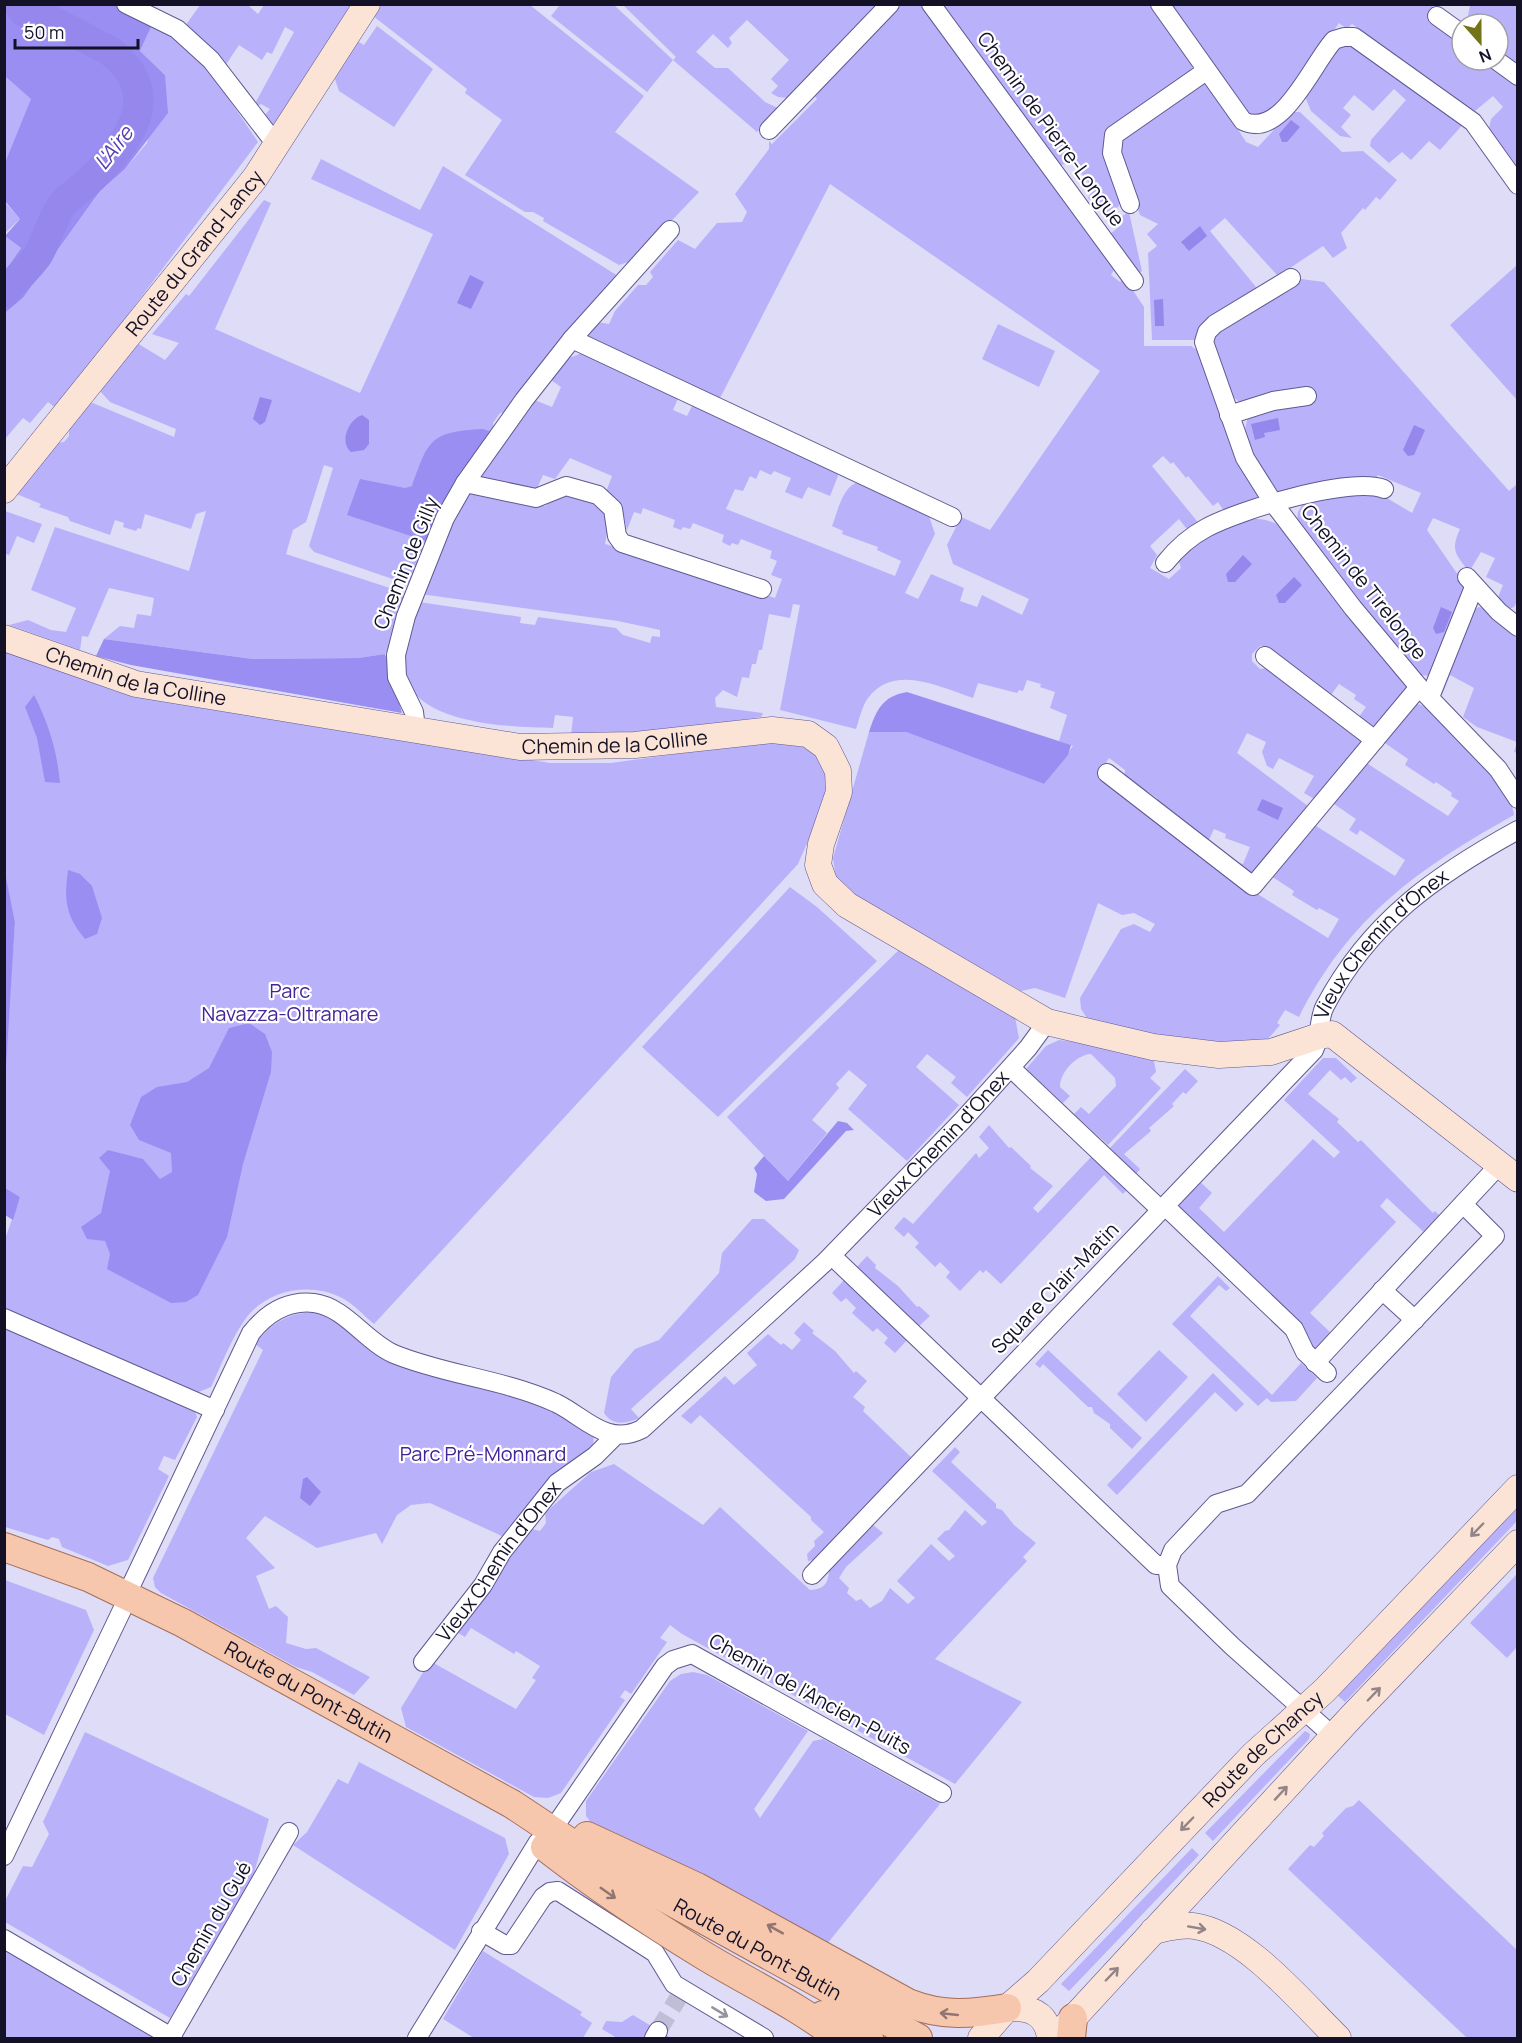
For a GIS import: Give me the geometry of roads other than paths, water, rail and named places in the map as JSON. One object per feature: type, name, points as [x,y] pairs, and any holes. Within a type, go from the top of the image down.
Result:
[{"type":"main road","name":"Route du Pont-Butin","points":[[4,1547],[41,1558],[124,1602],[378,1728],[507,1811],[918,2038]]},
{"type":"main road","name":"Route du Pont-Butin","points":[[4,1563],[75,1588],[124,1602]]},
{"type":"main road","points":[[507,1811],[548,1832],[697,1887],[908,2003],[933,2012],[957,2015],[1007,2008]]},
{"type":"main road","points":[[548,1832],[668,1932],[798,2008],[839,2038]]},
{"type":"main road","points":[[798,2008],[834,2019],[869,2038]]},
{"type":"street","points":[[126,4],[177,29],[211,60],[278,147]]},
{"type":"street","name":"Route du Grand-Lancy","points":[[4,490],[230,211],[278,147],[367,4]]},
{"type":"street","points":[[769,130],[890,4]]},
{"type":"street","name":"Chemin de Pierre-Longue","points":[[931,4],[1134,281]]},
{"type":"street","points":[[1160,4],[1243,121],[1261,125],[1272,121],[1292,100],[1334,40],[1344,37],[1354,38],[1466,116],[1490,144],[1518,185]]},
{"type":"street","points":[[1437,16],[1450,25]]},
{"type":"street","points":[[1130,204],[1112,153],[1114,135],[1206,71]]},
{"type":"street","name":"Chemin de Gilly","points":[[416,729],[414,712],[400,686],[396,672],[398,640],[445,518],[465,483],[524,400],[572,339],[670,230]]},
{"type":"street","name":"Chemin de Tirelonge","points":[[1291,279],[1215,324],[1207,332],[1204,342],[1245,458],[1274,504],[1353,608],[1424,692],[1498,769],[1518,799]]},
{"type":"street","points":[[572,339],[952,517]]},
{"type":"street","points":[[1229,415],[1273,401],[1307,396]]},
{"type":"street","points":[[465,483],[536,498],[566,486],[598,495],[613,509],[617,536],[622,543],[762,589]]},
{"type":"street","name":"Chemin de Tirelonge","points":[[1165,563],[1180,545],[1207,527],[1274,504],[1336,489],[1368,485],[1384,489]]},
{"type":"street","name":"Chemin de Tirelonge","points":[[1107,773],[1253,886],[1375,740],[1424,692],[1471,582],[1518,627]]},
{"type":"street","name":"Chemin de la Colline","points":[[4,638],[136,684],[536,748],[635,745],[771,729],[808,734],[831,755],[840,780],[836,805],[819,853],[821,874],[831,891],[847,905],[1047,1022]]},
{"type":"street","points":[[1265,656],[1375,740]]},
{"type":"street","name":"Vieux Chemin d'Onex","points":[[423,1662],[483,1585],[502,1552],[557,1483],[586,1464],[615,1436],[625,1436],[642,1429],[832,1256],[1011,1068],[1047,1022],[1153,1047],[1219,1055],[1271,1052],[1319,1036],[1324,1009],[1338,983],[1376,932],[1438,876],[1518,830]]},
{"type":"street","points":[[1011,1068],[1294,1329],[1305,1352],[1321,1368],[1382,1290],[1462,1204],[1509,1171],[1338,1038],[1332,1034],[1319,1036]]},
{"type":"street","name":"Square Clair-Matin","points":[[812,1575],[1314,1050],[1319,1036]]},
{"type":"street","points":[[1334,1737],[1170,1586],[1167,1565],[1173,1550],[1216,1504],[1247,1494],[1495,1236],[1462,1204]]},
{"type":"street","points":[[832,1256],[1156,1565],[1167,1565]]},
{"type":"street","points":[[1382,1290],[1415,1320]]},
{"type":"street","points":[[4,1856],[256,1326],[279,1308],[290,1304],[313,1303],[334,1311],[371,1341],[395,1354],[493,1381],[543,1398],[615,1436]]},
{"type":"street","points":[[4,1318],[215,1410]]},
{"type":"street","name":"Route de Chancy","points":[[981,2038],[1007,2008],[1038,1981],[1253,1755],[1304,1710],[1518,1488]]},
{"type":"street","name":"Route de Chancy","points":[[1007,2008],[1021,2007],[1040,2015],[1045,2022],[1062,2033],[1153,1931],[1518,1543]]},
{"type":"street","name":"Chemin de l'Ancien-Puits","points":[[548,1832],[665,1666],[673,1660],[692,1654],[942,1793]]},
{"type":"street","name":"Chemin du Gué","points":[[4,1940],[172,2038],[289,1832]]},
{"type":"street","points":[[417,2038],[481,1931],[548,1832]]},
{"type":"street","points":[[481,1931],[505,1946],[511,1945],[543,1897],[550,1892],[558,1891],[660,1958],[674,1984],[682,1992],[764,2038]]},
{"type":"street","points":[[1153,1931],[1176,1926],[1194,1926],[1238,1942],[1338,2038]]},
{"type":"waterway","name":"L'Aire","points":[[4,293],[38,255],[65,201],[90,180],[118,150],[136,118],[138,101],[136,84],[127,68],[110,51],[43,16],[24,12],[18,4]]},
{"type":"tunnel","points":[[658,2031],[680,1995]]},
{"type":"park label","name":"Parc Navazza-Oltramare","points":[[290,1002]]},
{"type":"park label","name":"Parc Pré-Monnard","points":[[483,1454]]}]
